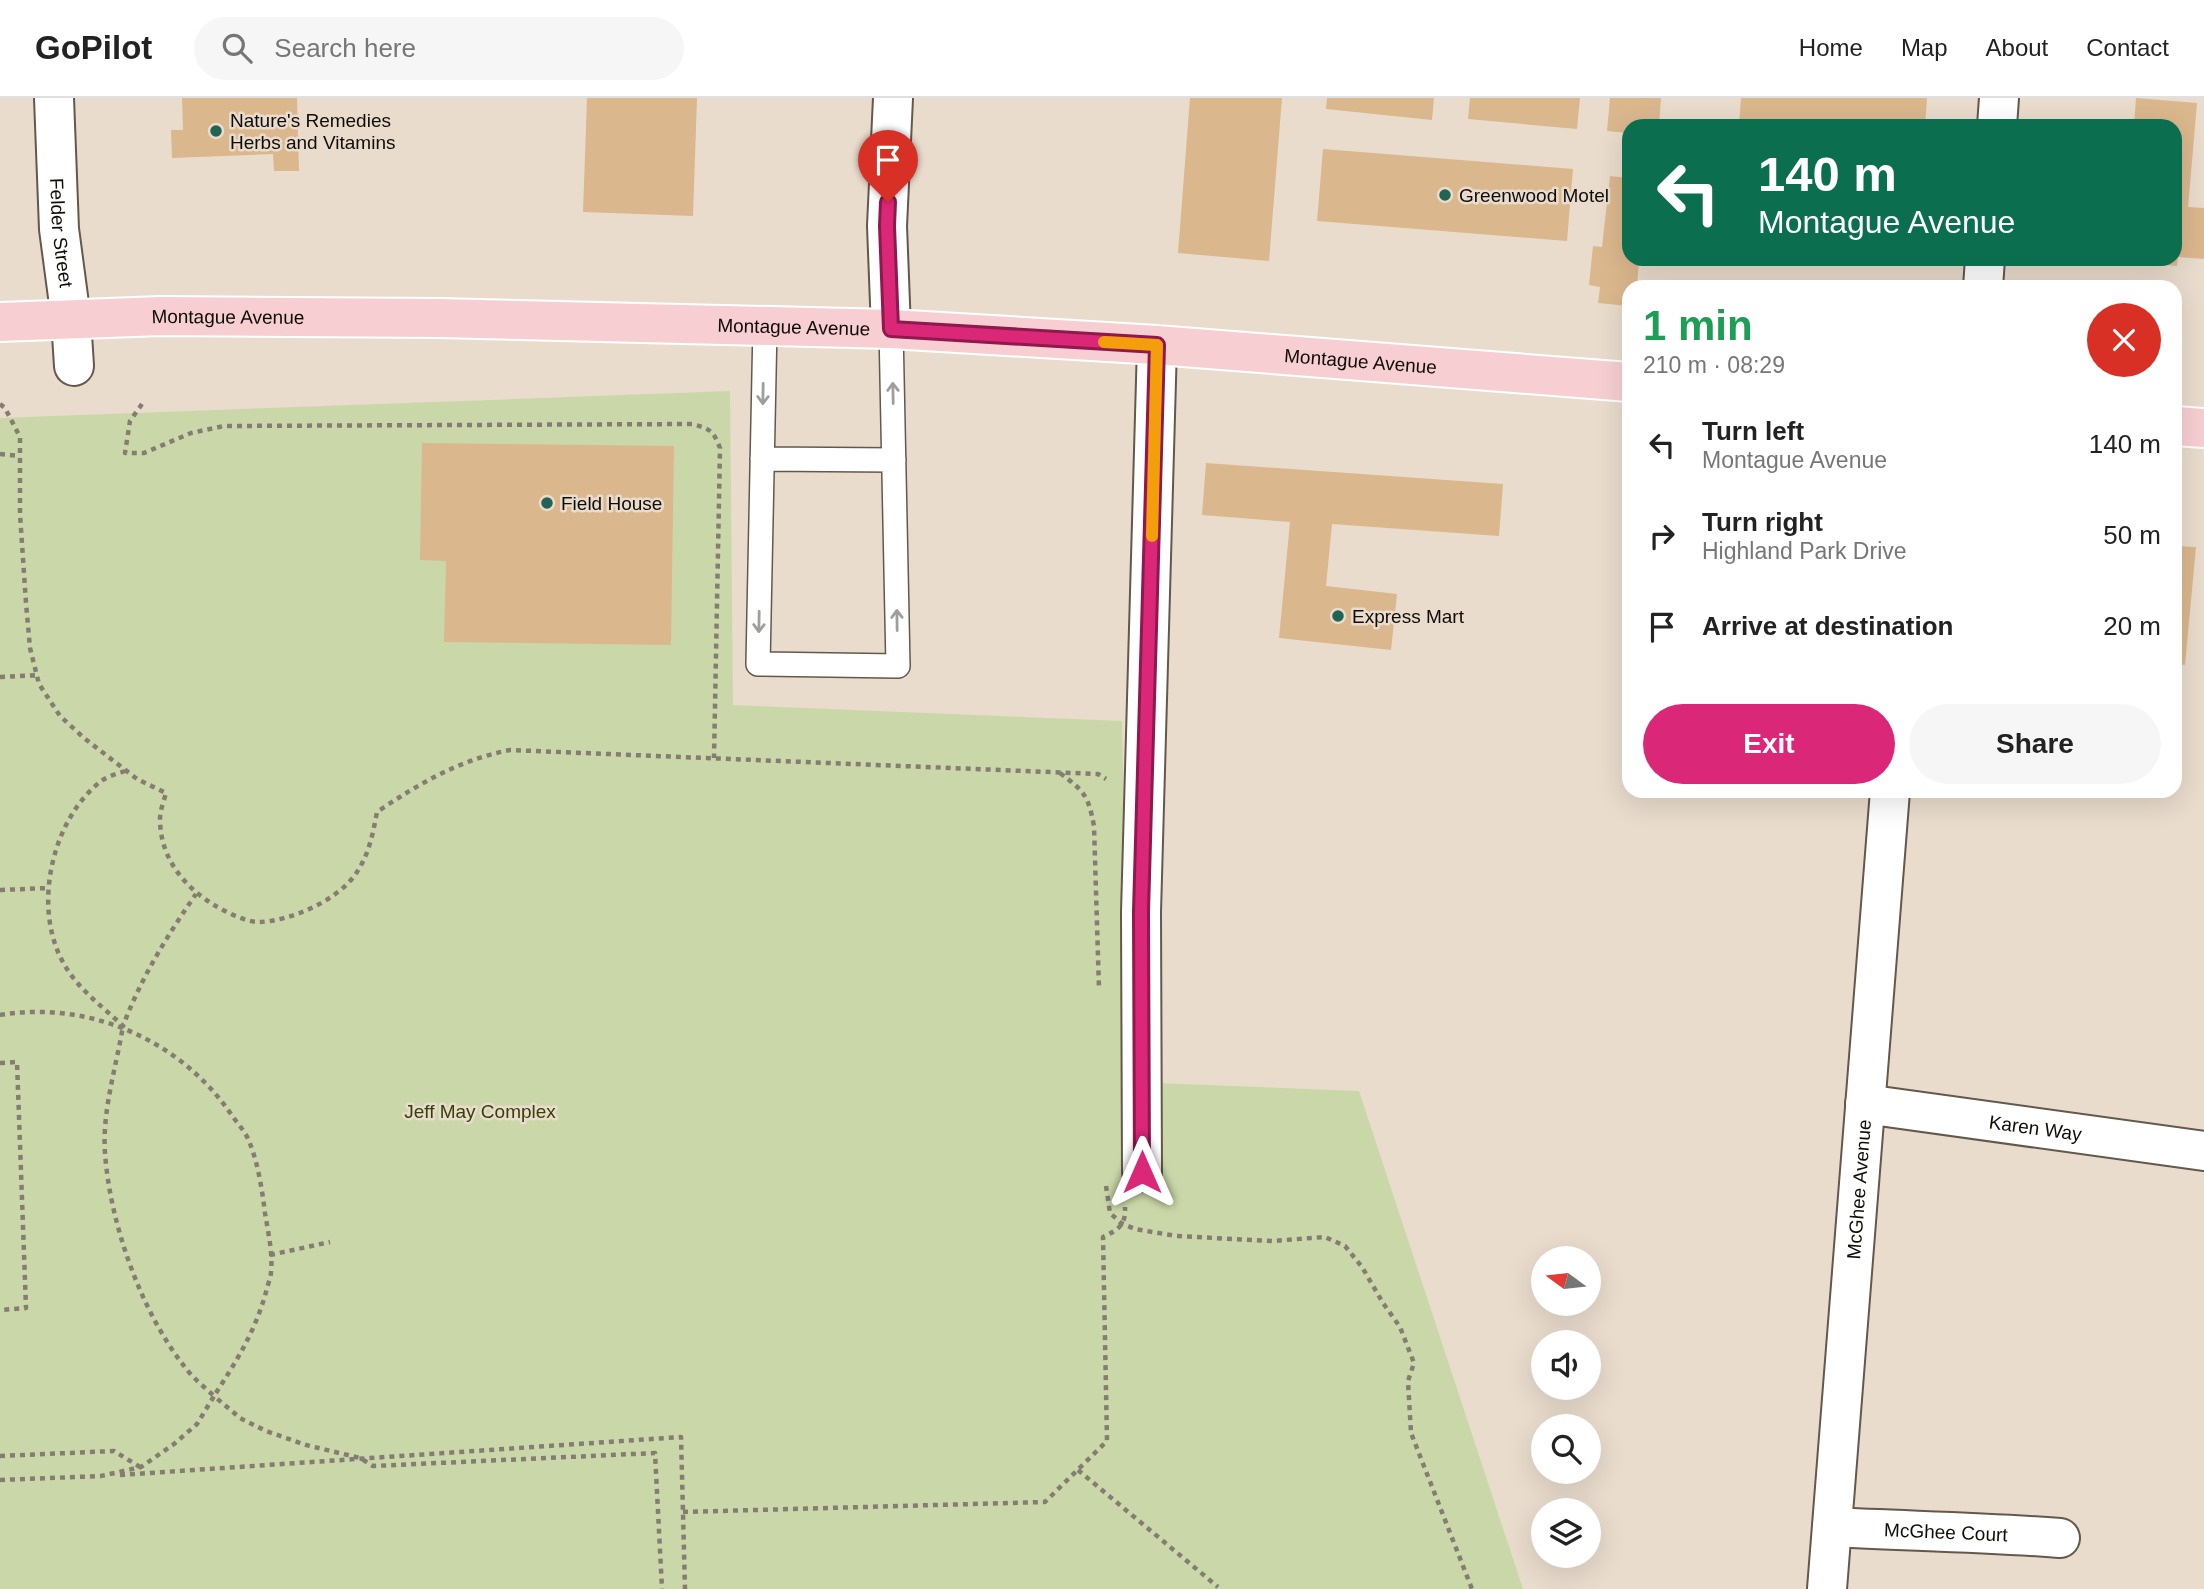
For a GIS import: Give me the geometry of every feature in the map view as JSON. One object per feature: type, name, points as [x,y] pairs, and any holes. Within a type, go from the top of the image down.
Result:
[{"type":"main road","name":"Montague Avenue","points":[[0,322],[161,316],[439,318],[891,329],[1157,345],[1622,381]]},
{"type":"main road","points":[[2182,426],[2204,428]]},
{"type":"street","name":"Felder Street","points":[[54,98],[59,229],[71,319],[74,366]]},
{"type":"street","points":[[891,329],[887,226],[893,98]]},
{"type":"street","points":[[1998,119],[1999,98]]},
{"type":"street","points":[[1134,1186],[1157,345]]},
{"type":"street","name":"McGhee Avenue","points":[[1827,1589],[1889,798]]},
{"type":"street","name":"Karen Way","points":[[1865,1104],[2204,1151]]},
{"type":"street","name":"McGhee Court","points":[[1832,1527],[1981,1532],[2060,1538]]},
{"type":"lane","points":[[765,326],[758,664],[898,666],[891,329]]},
{"type":"lane","points":[[762,459],[894,460]]},
{"type":"path","points":[[0,404],[5,408],[20,437],[20,514],[26,603],[30,648],[39,684],[60,716],[84,738],[136,779],[166,793],[160,817],[164,847],[176,871],[196,894],[226,912],[257,922],[295,916],[331,898],[356,874],[372,840],[377,812],[434,775],[482,755],[510,750],[1098,774],[1111,783]]},
{"type":"path","points":[[142,404],[130,421],[125,453],[144,453],[191,433],[224,426],[692,424],[709,429],[715,435],[720,448],[714,758]]},
{"type":"path","points":[[0,454],[20,456]]},
{"type":"path","points":[[0,677],[37,675]]},
{"type":"path","points":[[102,1476],[141,1467],[197,1424],[250,1339],[271,1271],[261,1188],[248,1139],[220,1098],[195,1072],[160,1047],[123,1026],[79,987],[63,964],[53,942],[47,904],[50,872],[58,842],[71,817],[101,781],[126,770]]},
{"type":"path","points":[[1059,773],[1089,800],[1094,826],[1099,992]]},
{"type":"path","points":[[0,890],[49,888]]},
{"type":"path","points":[[196,894],[150,965],[132,1001],[123,1026],[108,1103],[105,1152],[112,1198],[125,1250],[140,1293],[160,1332],[185,1368],[240,1418],[266,1431],[306,1445],[360,1458],[373,1466],[655,1453],[662,1589]]},
{"type":"path","points":[[0,1015],[24,1010],[64,1012],[123,1026]]},
{"type":"path","points":[[0,1063],[17,1062],[26,1308],[0,1310]]},
{"type":"path","points":[[1105,1180],[1110,1213],[1135,1229],[1176,1236],[1272,1241],[1325,1237],[1345,1246],[1362,1267],[1382,1303],[1400,1327],[1414,1363],[1408,1381],[1411,1433],[1472,1589]]},
{"type":"path","points":[[683,1512],[1045,1502],[1107,1441],[1103,1237],[1119,1229],[1134,1186]]},
{"type":"path","points":[[270,1255],[330,1242]]},
{"type":"path","points":[[0,1480],[102,1476],[681,1437],[685,1589]]},
{"type":"path","points":[[0,1456],[114,1451],[141,1467]]},
{"type":"path","points":[[1078,1469],[1218,1587]]},
{"type":"green space","name":"Jeff May Complex","points":[[730,391],[733,705],[1122,721],[1130,1082],[1359,1091],[1523,1589],[0,1589],[0,418]]},
{"type":"building","points":[[182,98],[297,98],[299,171],[274,171],[273,154],[172,158],[171,130],[183,130]]},
{"type":"building","points":[[587,98],[697,98],[693,216],[583,212]]},
{"type":"building","points":[[1190,98],[1282,98],[1269,261],[1178,253]]},
{"type":"building","points":[[1327,98],[1434,98],[1432,120],[1326,109]]},
{"type":"building","points":[[1470,98],[1580,98],[1577,129],[1468,119]]},
{"type":"building","points":[[1610,98],[1661,98],[1660,119],[1622,119],[1622,132],[1607,131]]},
{"type":"building","points":[[1741,98],[1927,98],[1926,119],[1740,119]]},
{"type":"building","points":[[2136,98],[2197,103],[2188,207],[2204,208],[2204,259],[2182,257],[2182,119],[2134,119]]},
{"type":"building","name":"Greenwood Motel","points":[[1323,149],[1573,169],[1567,241],[1317,221]]},
{"type":"building","points":[[1610,176],[1622,177],[1622,266],[1638,266],[1638,280],[1622,280],[1622,305],[1598,303],[1600,287],[1589,285],[1593,246],[1602,247]]},
{"type":"building","name":"Field House","points":[[422,443],[674,446],[671,645],[444,642],[446,561],[420,560]]},
{"type":"building","points":[[1206,463],[1503,484],[1499,536],[1332,524],[1326,586],[1397,594],[1391,650],[1279,638],[1290,522],[1202,515]]},
{"type":"building","points":[[2182,546],[2196,547],[2185,665],[2182,665]]},
{"type":"slow traffic","points":[[1104,342],[1157,345],[1152,536]]},
{"type":"place","name":"Nature's Remedies Herbs and Vitamins","points":[[216,131]]},
{"type":"place","name":"Greenwood Motel","points":[[1445,195]]},
{"type":"place","name":"Field House","points":[[547,503]]},
{"type":"place","name":"Express Mart","points":[[1338,616]]},
{"type":"route","points":[[888,202],[891,329],[1157,345],[1141,912],[1142,1172]]}]
